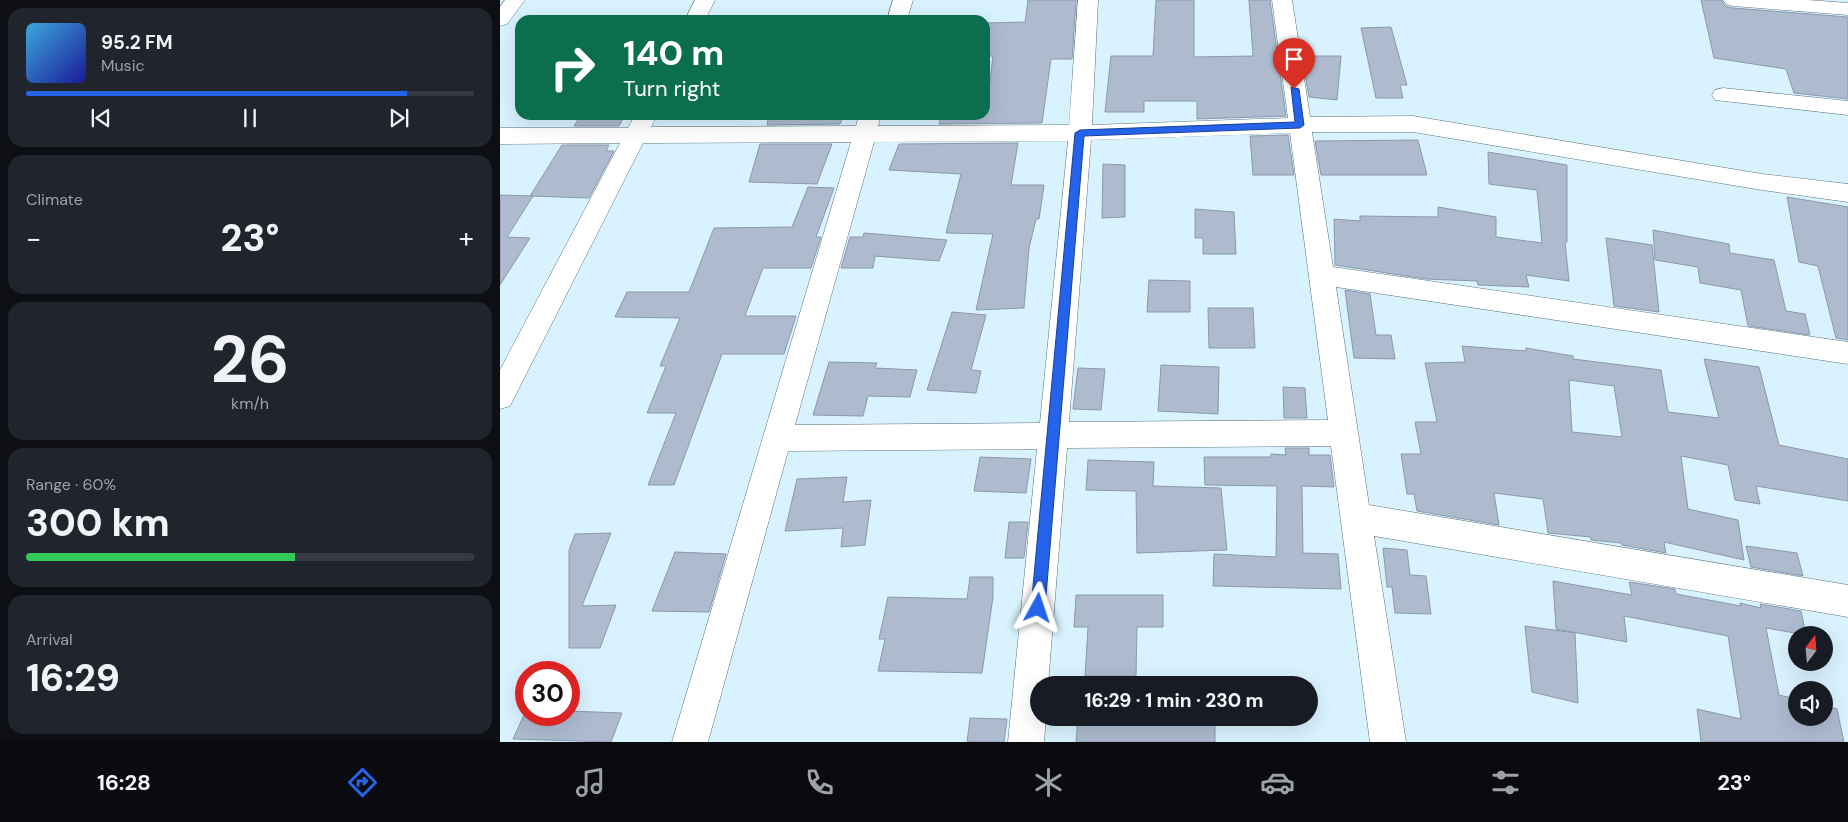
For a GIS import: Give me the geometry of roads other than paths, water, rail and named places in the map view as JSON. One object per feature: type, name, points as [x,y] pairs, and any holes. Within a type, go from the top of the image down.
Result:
[{"type":"street","points":[[500,20],[515,0]]},
{"type":"street","points":[[698,15],[705,0]]},
{"type":"street","points":[[898,15],[903,0]]},
{"type":"street","points":[[1026,742],[1080,133],[1088,0]]},
{"type":"street","points":[[1282,0],[1388,742]]},
{"type":"street","points":[[1733,0],[1848,8]]},
{"type":"street","points":[[1722,95],[1848,108]]},
{"type":"street","points":[[500,136],[640,125],[867,126],[1080,133],[1300,125],[1413,124],[1762,182],[1848,193]]},
{"type":"street","points":[[500,397],[640,125]]},
{"type":"street","points":[[690,742],[867,126]]},
{"type":"street","points":[[1321,275],[1848,353]]},
{"type":"street","points":[[777,438],[1344,432]]},
{"type":"street","points":[[1356,518],[1848,601]]}]
